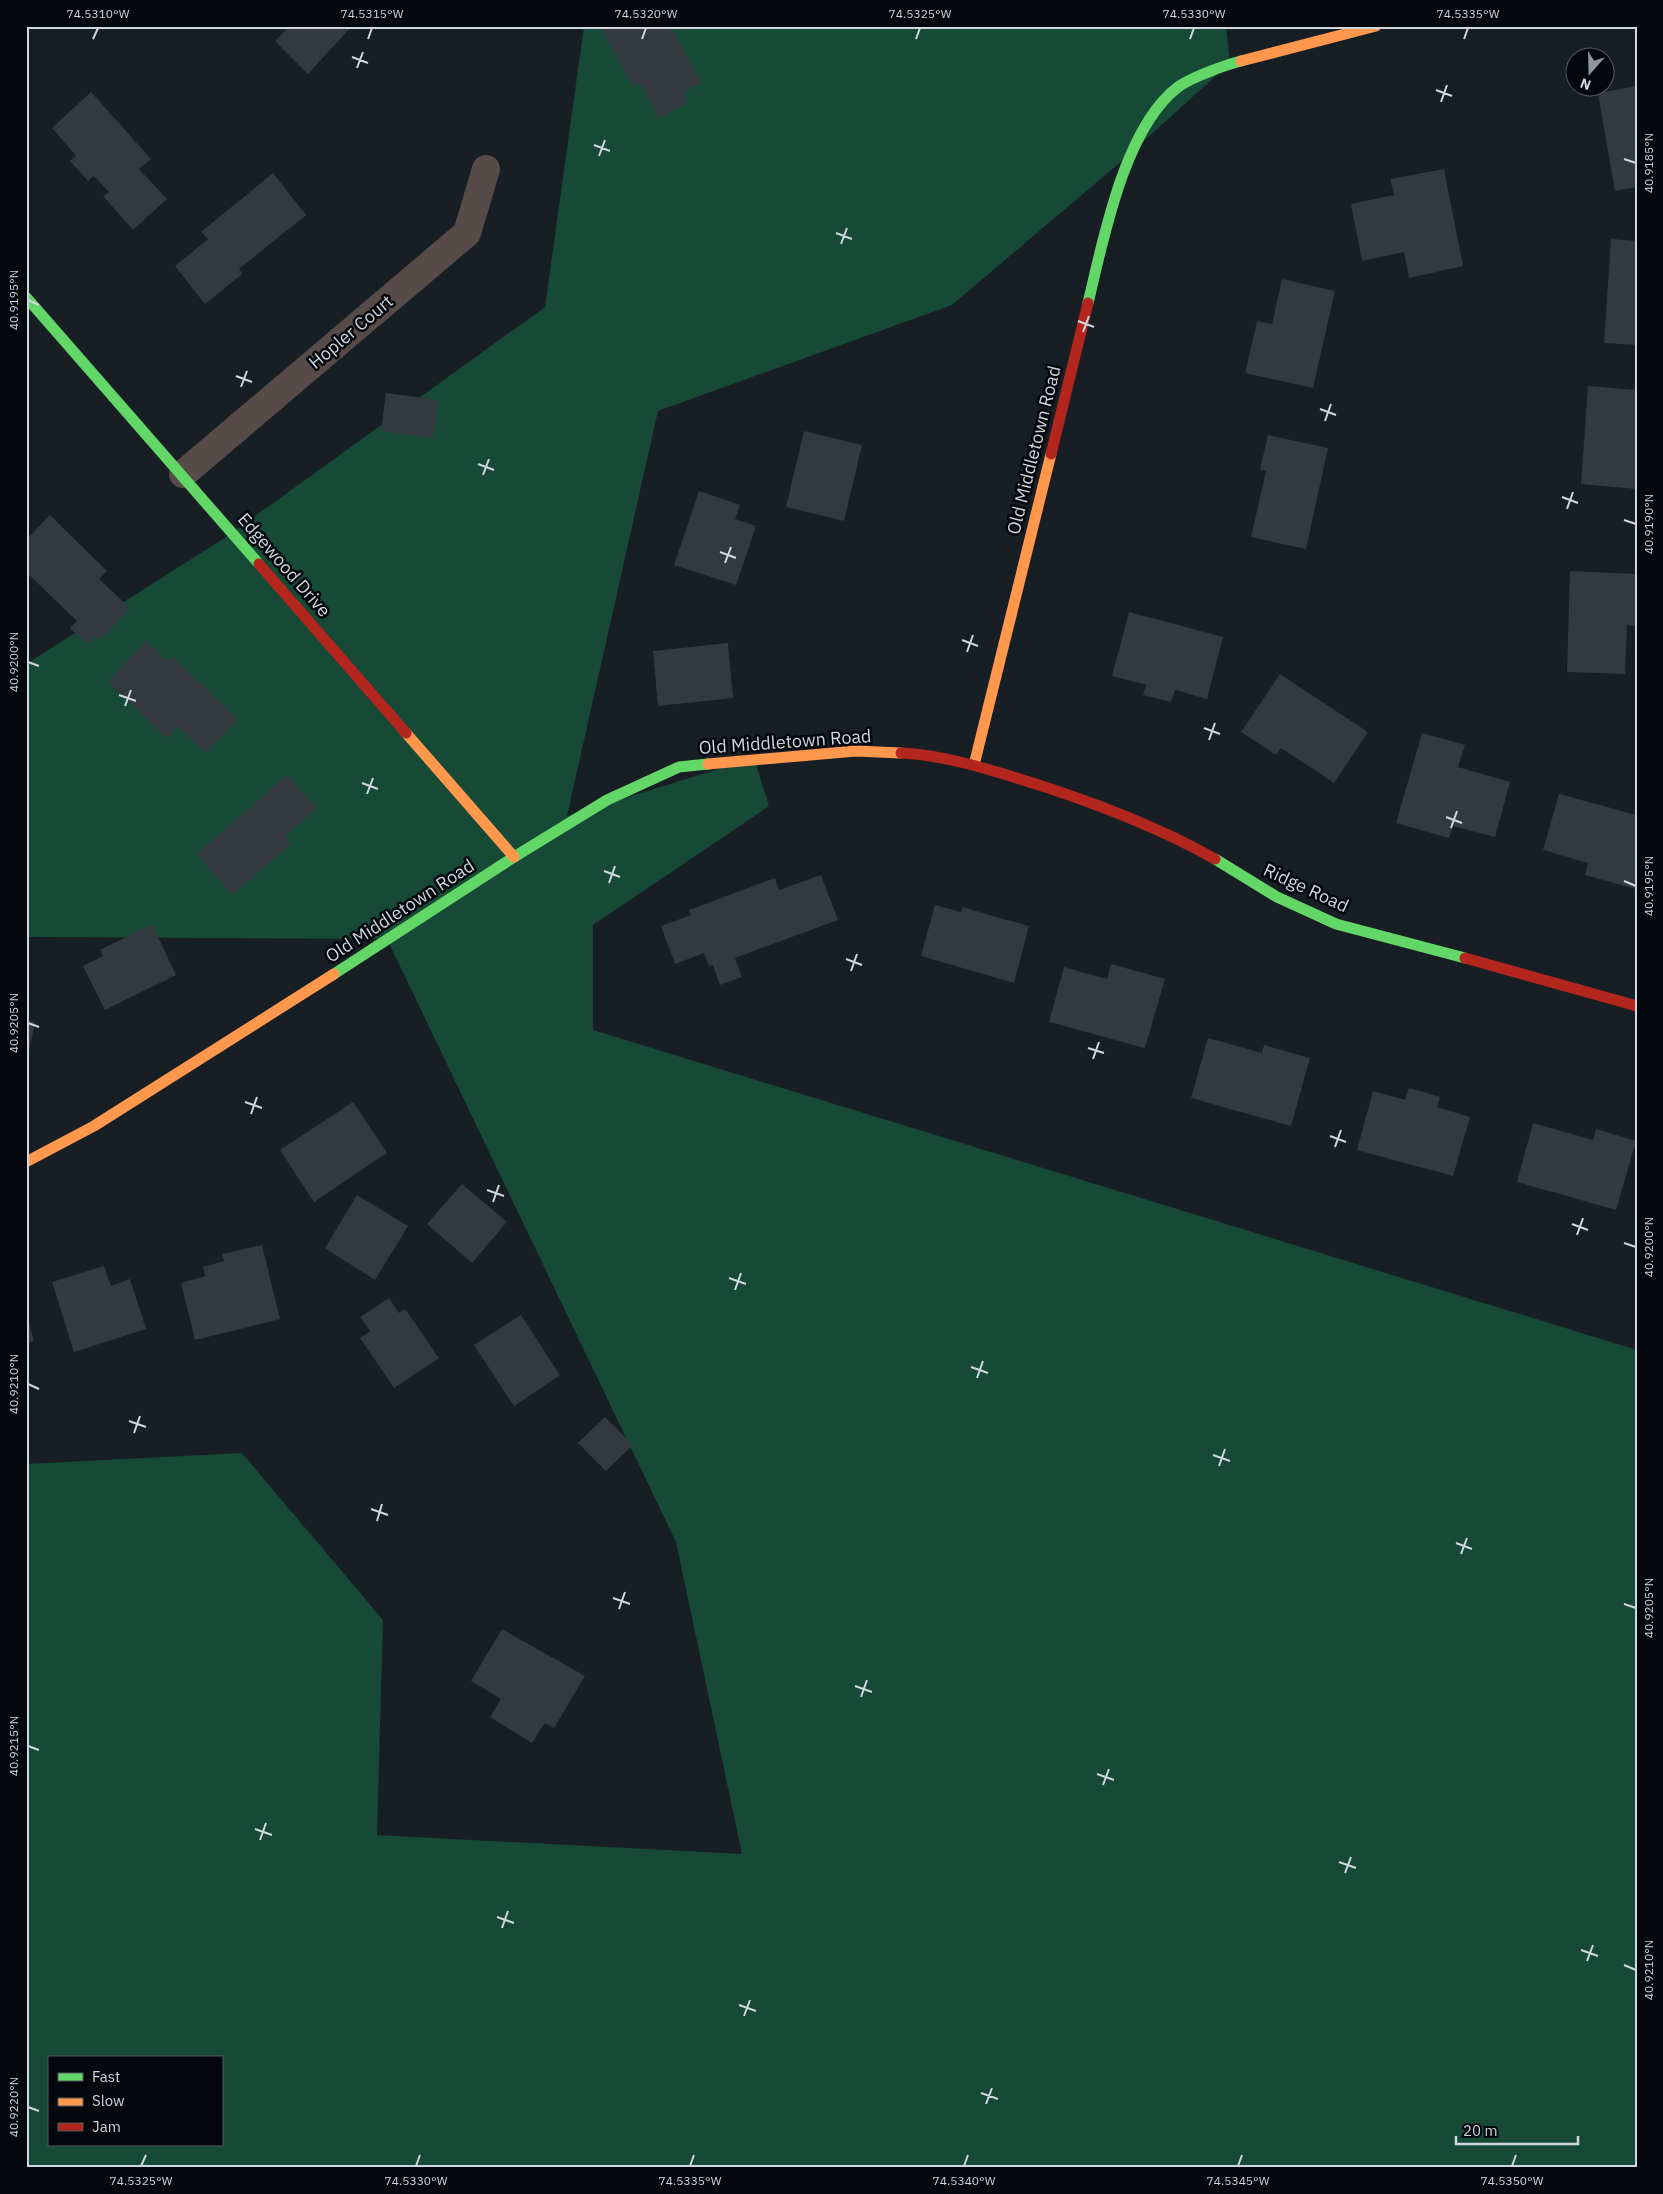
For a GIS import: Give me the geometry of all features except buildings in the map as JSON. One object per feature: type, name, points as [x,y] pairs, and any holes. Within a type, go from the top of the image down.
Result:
[{"type":"street","name":"Old Middletown Road","points":[[26,1162],[94,1126],[202,1059],[514,857],[607,800],[679,767],[856,751],[914,754],[974,765],[1110,214],[1126,163],[1153,114],[1178,87],[1228,64],[1376,26]]},
{"type":"street","name":"Hopler Court","points":[[183,474],[467,234],[486,169]]},
{"type":"street","name":"Edgewood Drive","points":[[26,297],[183,474],[514,857]]},
{"type":"street","name":"Ridge Road","points":[[974,765],[1055,790],[1143,822],[1213,858],[1277,897],[1336,924],[1637,1006]]},
{"type":"green space","points":[[584,26],[1226,26],[1230,63],[1124,159],[952,305],[658,411],[567,816],[754,758],[769,806],[593,925],[593,1030],[1637,1350],[1637,2168],[26,2168],[26,1464],[242,1453],[383,1620],[377,1835],[742,1854],[676,1542],[387,939],[26,937],[26,664],[226,537],[545,307]]},
{"type":"traffic: fast","points":[[1088,303],[1118,187],[1143,129],[1159,106],[1178,87],[1208,72],[1241,61]]},
{"type":"traffic: fast","points":[[26,297],[259,564]]},
{"type":"traffic: fast","points":[[334,974],[514,857],[607,800],[679,767],[708,764]]},
{"type":"traffic: fast","points":[[1215,859],[1277,897],[1336,924],[1465,958]]},
{"type":"traffic: slow","points":[[1241,61],[1376,26]]},
{"type":"traffic: slow","points":[[974,765],[1051,454]]},
{"type":"traffic: slow","points":[[406,733],[514,857]]},
{"type":"traffic: slow","points":[[708,764],[856,751],[901,753]]},
{"type":"traffic: slow","points":[[26,1162],[94,1126],[334,974]]},
{"type":"traffic: jam","points":[[1051,454],[1088,303]]},
{"type":"traffic: jam","points":[[259,564],[406,733]]},
{"type":"traffic: jam","points":[[901,753],[961,762],[1070,795],[1144,824],[1215,859]]},
{"type":"traffic: jam","points":[[1465,958],[1637,1006]]}]
